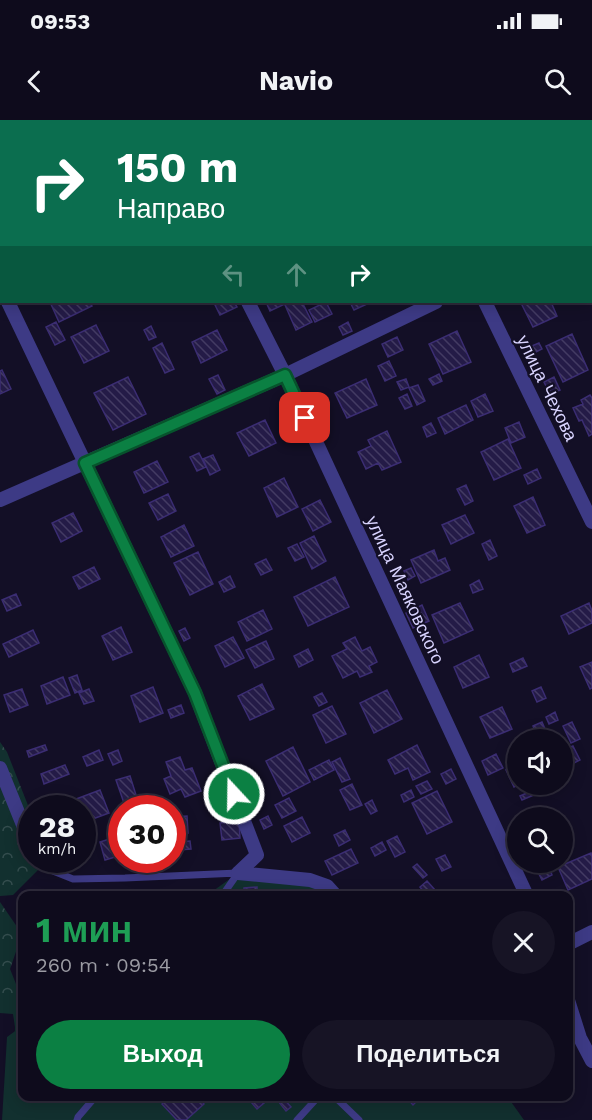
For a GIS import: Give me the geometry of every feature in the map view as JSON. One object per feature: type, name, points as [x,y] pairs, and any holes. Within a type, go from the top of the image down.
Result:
[{"type":"street","points":[[8,303],[195,693],[257,855],[238,873]]},
{"type":"street","name":"улица Маяковского","points":[[249,303],[285,375],[525,891]]},
{"type":"street","points":[[0,500],[285,375],[434,303]]},
{"type":"street","name":"улица Чехова","points":[[485,303],[592,522]]},
{"type":"street","points":[[0,768],[18,812]]},
{"type":"street","points":[[238,873],[309,880],[327,886],[332,891]]},
{"type":"street","points":[[573,942],[592,932]]},
{"type":"street","points":[[573,1016],[580,1038],[592,1061]]},
{"type":"lane","points":[[58,873],[73,879],[238,873]]},
{"type":"lane","points":[[225,891],[238,873]]},
{"type":"lane","points":[[77,1120],[92,1101]]},
{"type":"lane","points":[[297,1120],[314,1101]]},
{"type":"lane","points":[[339,1101],[358,1120]]},
{"type":"green space","points":[[0,742],[7,752],[24,795],[18,795],[18,873],[35,873],[13,895],[0,896]]},
{"type":"green space","points":[[283,871],[329,891],[213,891],[238,873]]},
{"type":"green space","points":[[0,902],[18,928],[18,946],[10,969],[18,989],[18,1087],[14,1088],[15,1027],[13,1014],[0,1013]]},
{"type":"green space","points":[[18,1029],[18,1101],[511,1101],[524,1120],[2,1120],[7,1037]]},
{"type":"building","points":[[50,303],[90,303],[92,306],[59,322]]},
{"type":"building","points":[[235,303],[237,307],[220,315],[215,305]]},
{"type":"building","points":[[266,303],[284,303],[285,304],[270,311]]},
{"type":"building","points":[[302,303],[312,322],[296,330],[285,305]]},
{"type":"building","points":[[326,303],[332,314],[315,322],[309,310]]},
{"type":"building","points":[[350,303],[367,304],[354,310]]},
{"type":"building","points":[[521,303],[551,303],[557,316],[533,327]]},
{"type":"building","points":[[56,322],[65,340],[55,345],[46,327]]},
{"type":"building","points":[[348,322],[352,331],[343,335],[339,327]]},
{"type":"building","points":[[96,325],[109,351],[84,363],[71,337]]},
{"type":"building","points":[[151,326],[156,337],[149,340],[144,330]]},
{"type":"building","points":[[217,330],[227,350],[201,363],[192,342]]},
{"type":"building","points":[[457,331],[471,362],[443,374],[429,344]]},
{"type":"building","points":[[572,334],[588,370],[563,382],[546,346]]},
{"type":"building","points":[[397,337],[403,350],[388,357],[382,344]]},
{"type":"building","points":[[162,343],[174,369],[165,373],[153,348]]},
{"type":"building","points":[[539,343],[542,349],[530,355],[527,348]]},
{"type":"building","points":[[389,361],[396,376],[385,381],[378,366]]},
{"type":"building","points":[[2,370],[11,389],[0,394],[0,371]]},
{"type":"building","points":[[439,374],[442,381],[433,385],[429,379]]},
{"type":"building","points":[[218,375],[225,390],[217,394],[209,379]]},
{"type":"building","points":[[128,377],[146,414],[113,430],[94,393]]},
{"type":"building","points":[[554,377],[560,390],[550,394],[544,382]]},
{"type":"building","points":[[366,379],[377,405],[347,418],[335,393]]},
{"type":"building","points":[[406,379],[409,387],[401,390],[397,382]]},
{"type":"building","points":[[418,385],[425,401],[417,405],[409,388]]},
{"type":"building","points":[[407,394],[412,406],[405,409],[399,398]]},
{"type":"building","points":[[485,394],[493,411],[478,417],[471,401]]},
{"type":"building","points":[[590,395],[592,398],[592,434],[589,436],[582,420],[579,421],[573,408],[583,404],[581,400]]},
{"type":"building","points":[[466,405],[473,420],[445,434],[438,418]]},
{"type":"building","points":[[265,420],[276,443],[249,456],[237,433]]},
{"type":"building","points":[[519,422],[525,437],[511,443],[505,428]]},
{"type":"building","points":[[431,423],[436,433],[427,437],[423,427]]},
{"type":"building","points":[[387,431],[401,462],[382,470],[378,463],[366,469],[358,452],[371,446],[368,440]]},
{"type":"building","points":[[508,439],[521,468],[494,480],[481,452]]},
{"type":"building","points":[[199,453],[206,467],[197,471],[190,457]]},
{"type":"building","points":[[213,455],[220,470],[210,475],[203,459]]},
{"type":"building","points":[[157,461],[168,482],[144,493],[134,472]]},
{"type":"building","points":[[537,469],[541,478],[528,484],[524,475]]},
{"type":"building","points":[[284,478],[298,507],[277,517],[264,488]]},
{"type":"building","points":[[466,485],[473,501],[465,505],[457,489]]},
{"type":"building","points":[[168,494],[176,511],[158,520],[149,503]]},
{"type":"building","points":[[533,497],[545,525],[527,533],[514,506]]},
{"type":"building","points":[[320,500],[331,522],[313,531],[302,509]]},
{"type":"building","points":[[73,513],[82,531],[61,542],[52,523]]},
{"type":"building","points":[[465,515],[474,533],[451,544],[442,525]]},
{"type":"building","points":[[184,525],[194,546],[171,557],[161,537]]},
{"type":"building","points":[[314,536],[326,561],[312,569],[300,543]]},
{"type":"building","points":[[490,540],[497,556],[489,560],[482,544]]},
{"type":"building","points":[[297,544],[304,557],[295,561],[288,548]]},
{"type":"building","points":[[434,550],[438,561],[445,558],[450,570],[421,583],[411,560]]},
{"type":"building","points":[[198,552],[213,584],[190,595],[174,563]]},
{"type":"building","points":[[266,559],[272,570],[261,575],[255,564]]},
{"type":"building","points":[[94,567],[100,579],[79,589],[73,577]]},
{"type":"building","points":[[411,568],[415,576],[408,580],[404,571]]},
{"type":"building","points":[[230,576],[235,587],[224,592],[219,582]]},
{"type":"building","points":[[335,577],[349,607],[308,626],[294,597]]},
{"type":"building","points":[[479,580],[483,589],[473,593],[470,585]]},
{"type":"building","points":[[16,594],[21,605],[7,611],[2,600]]},
{"type":"building","points":[[460,603],[473,630],[444,643],[432,615]]},
{"type":"building","points":[[589,603],[592,623],[569,634],[561,616]]},
{"type":"building","points":[[422,605],[429,621],[413,628],[406,613]]},
{"type":"building","points":[[263,610],[272,629],[247,641],[238,622]]},
{"type":"building","points":[[121,627],[132,652],[113,660],[102,636]]},
{"type":"building","points":[[185,628],[190,638],[184,641],[179,631]]},
{"type":"building","points":[[33,630],[39,643],[9,657],[3,644]]},
{"type":"building","points":[[233,637],[244,658],[225,667],[215,646]]},
{"type":"building","points":[[355,637],[362,651],[370,647],[377,662],[369,666],[372,672],[360,677],[357,671],[343,678],[332,656],[347,649],[343,643]]},
{"type":"building","points":[[266,641],[274,659],[255,668],[246,650]]},
{"type":"building","points":[[308,649],[313,660],[299,667],[294,656]]},
{"type":"building","points":[[479,655],[489,677],[463,688],[454,667]]},
{"type":"building","points":[[523,658],[527,666],[513,672],[510,664]]},
{"type":"building","points":[[592,662],[592,688],[590,689],[580,667]]},
{"type":"building","points":[[77,675],[82,690],[75,693],[69,678]]},
{"type":"building","points":[[63,677],[70,695],[47,704],[41,686]]},
{"type":"building","points":[[262,684],[274,709],[250,720],[238,696]]},
{"type":"building","points":[[153,687],[163,713],[140,722],[131,696]]},
{"type":"building","points":[[541,687],[546,698],[537,702],[532,691]]},
{"type":"building","points":[[22,689],[28,705],[10,712],[4,695]]},
{"type":"building","points":[[89,689],[94,701],[84,704],[79,693]]},
{"type":"building","points":[[387,690],[402,719],[374,733],[360,703]]},
{"type":"building","points":[[322,693],[327,702],[319,706],[314,697]]},
{"type":"building","points":[[181,705],[184,713],[171,718],[168,710]]},
{"type":"building","points":[[332,706],[346,734],[326,743],[313,715]]},
{"type":"building","points":[[502,707],[512,729],[507,729],[507,731],[490,738],[480,717]]},
{"type":"building","points":[[555,712],[558,720],[549,724],[546,717]]},
{"type":"building","points":[[542,722],[545,729],[534,729],[533,726]]},
{"type":"building","points":[[572,722],[580,739],[573,742],[573,729],[564,729],[563,726]]},
{"type":"building","points":[[45,745],[47,750],[29,757],[27,751]]},
{"type":"building","points":[[417,745],[430,772],[413,780],[408,768],[395,774],[388,760]]},
{"type":"building","points":[[573,746],[580,760],[573,764]]},
{"type":"building","points":[[293,747],[310,782],[283,796],[266,761]]},
{"type":"building","points":[[99,750],[103,760],[87,766],[83,757]]},
{"type":"building","points":[[118,750],[122,761],[113,765],[108,754]]},
{"type":"building","points":[[496,754],[503,768],[488,775],[482,761]]},
{"type":"building","points":[[180,757],[185,770],[192,768],[201,791],[186,797],[181,789],[170,794],[164,779],[171,776],[166,762]]},
{"type":"building","points":[[340,758],[350,779],[342,782],[332,762]]},
{"type":"building","points":[[329,760],[334,770],[314,780],[309,770]]},
{"type":"building","points":[[65,765],[69,774],[44,784],[41,774]]},
{"type":"building","points":[[451,769],[456,779],[446,784],[441,774]]},
{"type":"building","points":[[130,776],[136,795],[121,795],[116,780]]},
{"type":"building","points":[[427,781],[432,789],[421,794],[416,786]]},
{"type":"building","points":[[352,784],[362,805],[350,810],[340,790]]},
{"type":"building","points":[[100,790],[108,813],[96,818],[96,795],[87,795]]},
{"type":"building","points":[[411,790],[414,797],[404,802],[401,795]]},
{"type":"building","points":[[259,791],[263,800],[254,804],[250,795]]},
{"type":"building","points":[[437,791],[452,822],[427,834],[412,803]]},
{"type":"building","points":[[522,795],[534,795],[522,800],[520,796]]},
{"type":"building","points":[[289,798],[296,811],[282,818],[275,805]]},
{"type":"building","points":[[372,800],[377,811],[371,814],[365,804]]},
{"type":"building","points":[[186,816],[188,833],[186,833]]},
{"type":"building","points":[[268,816],[272,825],[264,829],[260,820]]},
{"type":"building","points":[[302,817],[310,833],[292,842],[284,826]]},
{"type":"building","points":[[239,821],[240,838],[222,840],[220,823]]},
{"type":"building","points":[[345,830],[350,840],[339,846],[334,835]]},
{"type":"building","points":[[397,836],[405,852],[395,857],[387,841]]},
{"type":"building","points":[[108,839],[108,859],[105,860],[100,842]]},
{"type":"building","points":[[186,841],[190,841],[191,849],[186,849]]},
{"type":"building","points":[[382,842],[386,850],[375,856],[371,848]]},
{"type":"building","points":[[351,849],[358,863],[332,875],[325,861]]},
{"type":"building","points":[[591,853],[592,879],[568,890],[561,873],[573,873],[573,861]]},
{"type":"building","points":[[445,855],[451,867],[442,871],[436,859]]},
{"type":"building","points":[[417,864],[427,875],[423,878],[413,867]]},
{"type":"building","points":[[538,873],[551,873],[552,875],[542,880]]},
{"type":"building","points":[[427,881],[435,890],[423,891],[420,887]]},
{"type":"building","points":[[257,887],[257,891],[244,891],[244,888]]},
{"type":"building","points":[[165,1101],[201,1101],[204,1104],[186,1120],[177,1120],[162,1104]]},
{"type":"building","points":[[250,1101],[266,1101],[257,1109]]},
{"type":"building","points":[[278,1101],[286,1101],[291,1107],[286,1111]]},
{"type":"route","points":[[234,794],[195,693],[85,463],[285,375],[305,418]]}]
